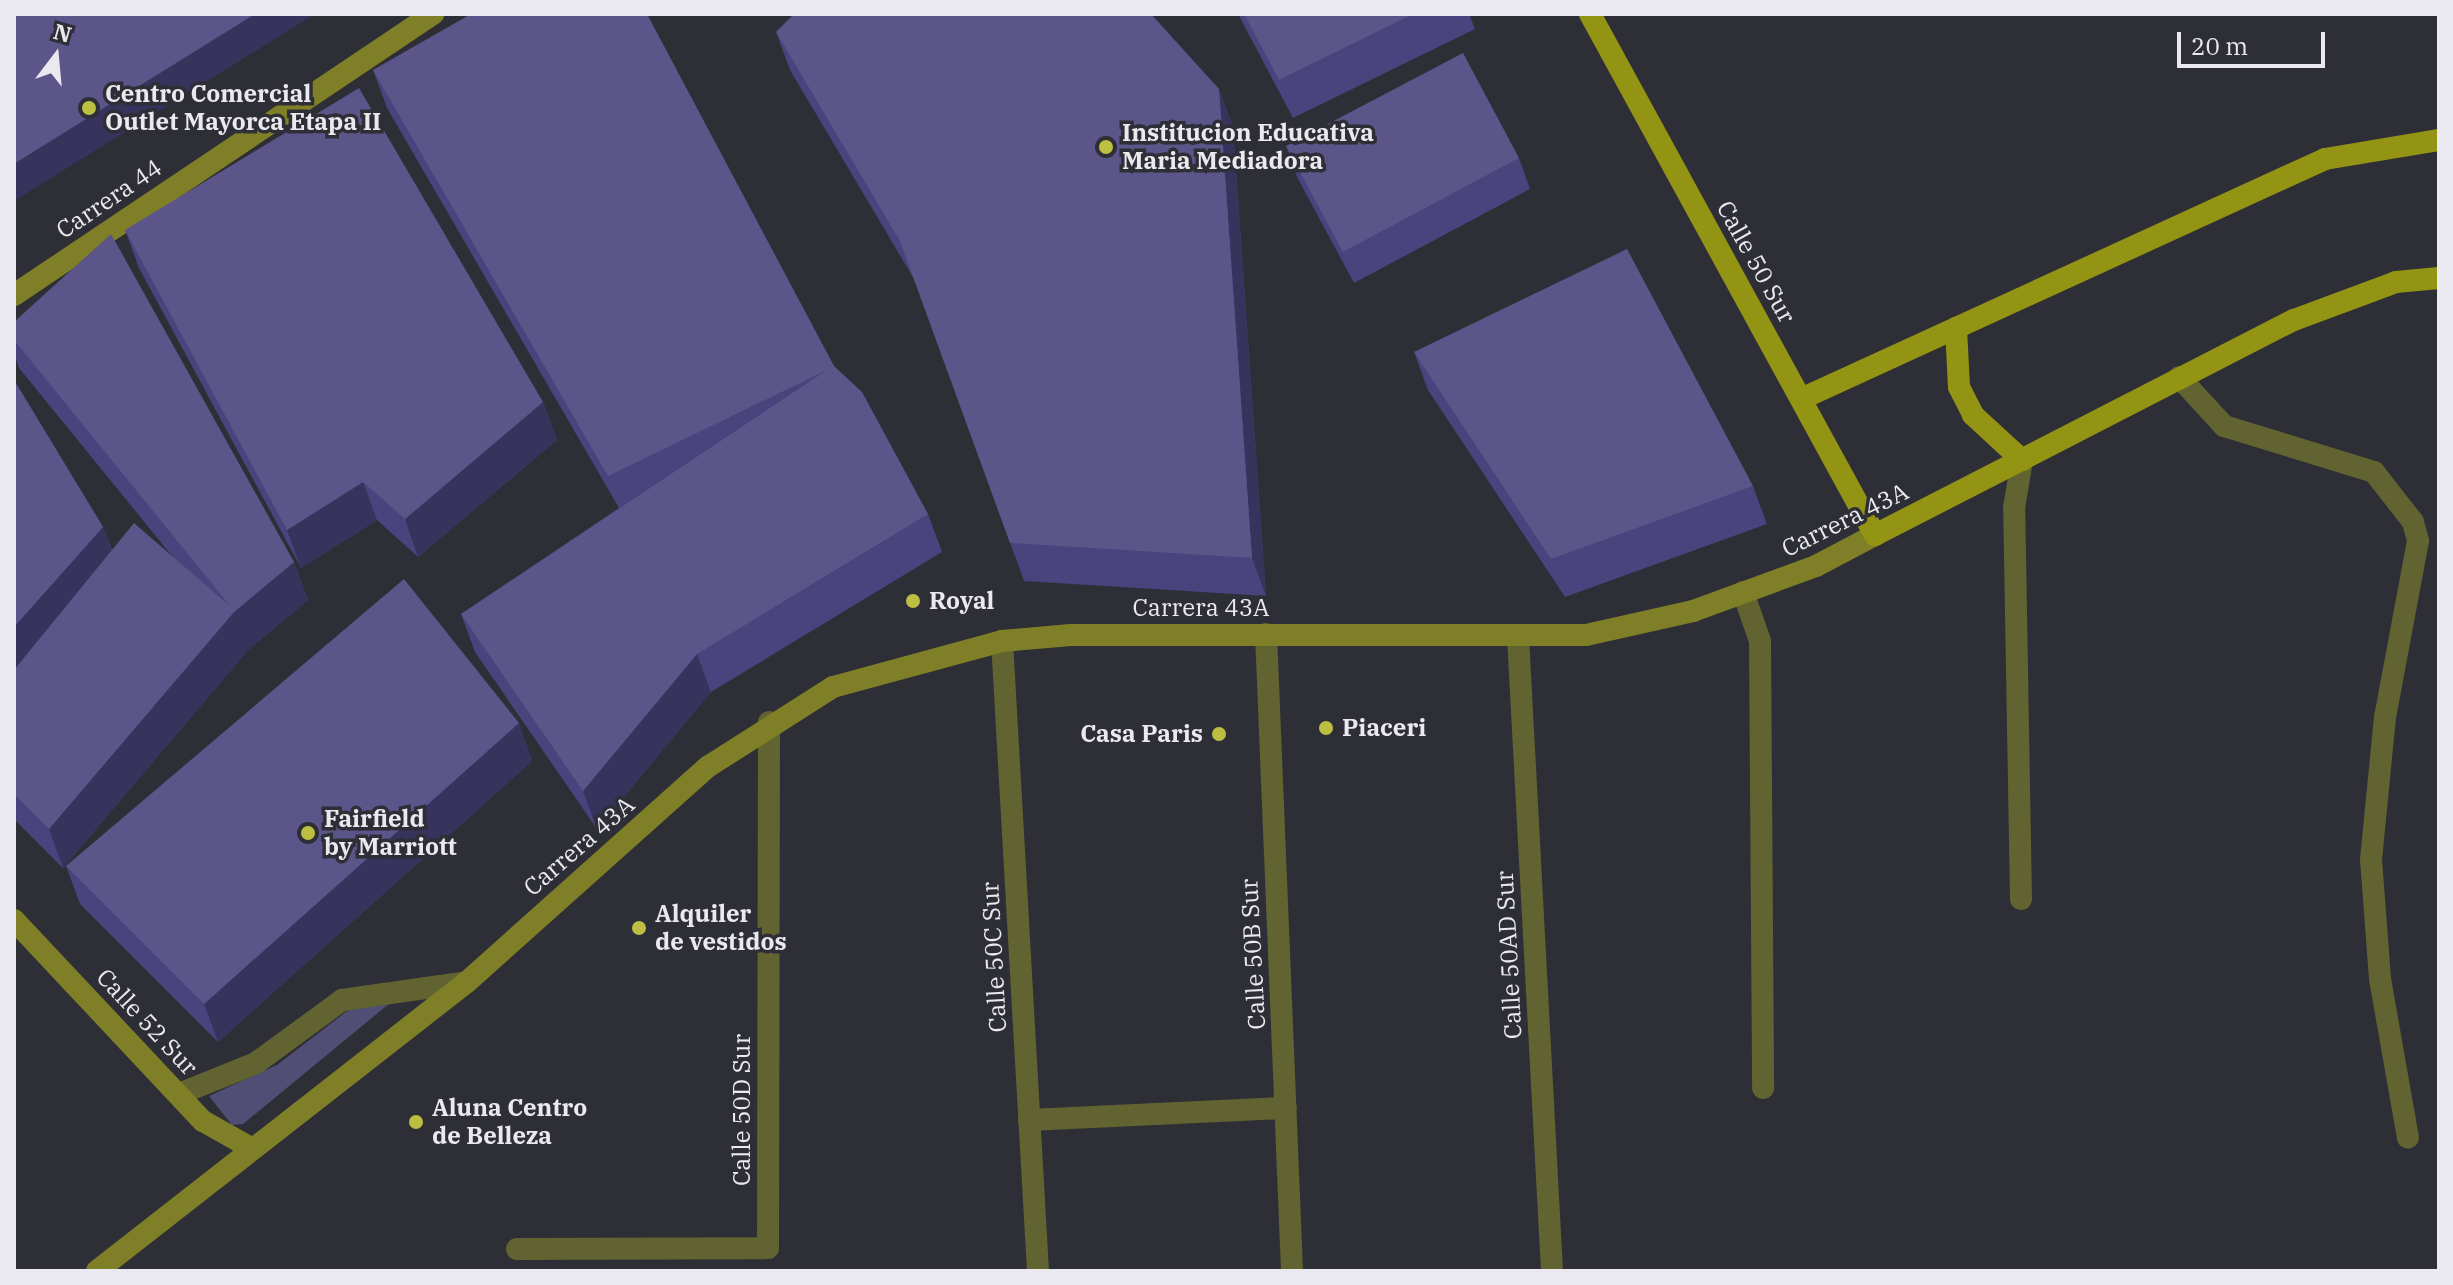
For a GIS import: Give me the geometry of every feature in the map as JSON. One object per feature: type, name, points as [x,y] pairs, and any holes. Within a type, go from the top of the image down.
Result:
[{"type":"main road","name":"Carrera 44","points":[[14,295],[433,14]]},
{"type":"main road","name":"Calle 50 Sur","points":[[1590,14],[1875,535]]},
{"type":"main road","points":[[1801,399],[2325,159],[2439,140]]},
{"type":"main road","name":"Carrera 43A","points":[[97,1271],[467,982],[709,766],[769,722],[833,687],[1002,641],[1266,634],[1518,637],[1630,628],[1743,592],[1875,535],[2294,320],[2396,282],[2439,278]]},
{"type":"main road","points":[[1956,328],[1959,387],[1973,415],[2022,460]]},
{"type":"main road","name":"Calle 52 Sur","points":[[14,920],[217,1134],[251,1148]]},
{"type":"street","points":[[2179,377],[2224,426],[2374,472],[2413,522],[2418,541],[2385,717],[2371,859],[2380,979],[2408,1138]]},
{"type":"street","points":[[2021,899],[2014,508],[2022,460]]},
{"type":"street","points":[[1743,592],[1760,641],[1763,1088]]},
{"type":"street","name":"Calle 50B Sur","points":[[1266,634],[1292,1271]]},
{"type":"street","name":"Calle 50AD Sur","points":[[1518,637],[1552,1271]]},
{"type":"street","name":"Calle 50C Sur","points":[[1002,641],[1038,1271]]},
{"type":"street","name":"Calle 50D Sur","points":[[517,1249],[768,1248],[769,722]]},
{"type":"street","points":[[179,1094],[256,1063],[342,1000],[467,982]]},
{"type":"street","points":[[1029,1120],[1286,1108]]},
{"type":"shaded area","points":[[390,1003],[243,1124],[232,1125],[209,1096],[277,1065],[351,1008]]},
{"type":"building","name":"Centro Comercial Outlet Mayorca Etapa II","points":[[14,14],[255,14],[14,164]]},
{"type":"building","points":[[471,14],[647,14],[834,366],[862,392],[928,514],[697,654],[583,791],[461,614],[827,370],[608,476],[373,70]]},
{"type":"building","points":[[794,14],[1151,14],[1219,89],[1252,558],[1010,543],[900,241],[776,32]]},
{"type":"building","points":[[1244,14],[1413,14],[1279,80]]},
{"type":"building","points":[[1463,53],[1519,158],[1343,252],[1286,146]]},
{"type":"building","points":[[359,88],[543,402],[405,519],[363,482],[287,530],[125,230]]},
{"type":"building","points":[[111,234],[294,562],[234,612],[49,829],[14,794],[14,670],[134,523],[231,607],[14,340],[14,322]]},
{"type":"building","points":[[1627,249],[1753,486],[1551,559],[1414,352]]},
{"type":"building","points":[[14,380],[103,527],[14,627]]},
{"type":"building","name":"Fairfield by Marriott","points":[[404,579],[519,723],[204,1004],[66,866]]},
{"type":"place","name":"Centro Comercial Outlet Mayorca Etapa II","points":[[89,108]]},
{"type":"place","name":"Institucion Educativa Maria Mediadora","points":[[1106,147]]},
{"type":"place","name":"Royal","points":[[913,601]]},
{"type":"place","name":"Piaceri","points":[[1326,728]]},
{"type":"place","name":"Casa Paris","points":[[1219,734]]},
{"type":"place","name":"Fairfield by Marriott","points":[[308,833]]},
{"type":"place","name":"Alquiler de vestidos","points":[[639,928]]},
{"type":"place","name":"Aluna Centro de Belleza","points":[[416,1122]]}]
